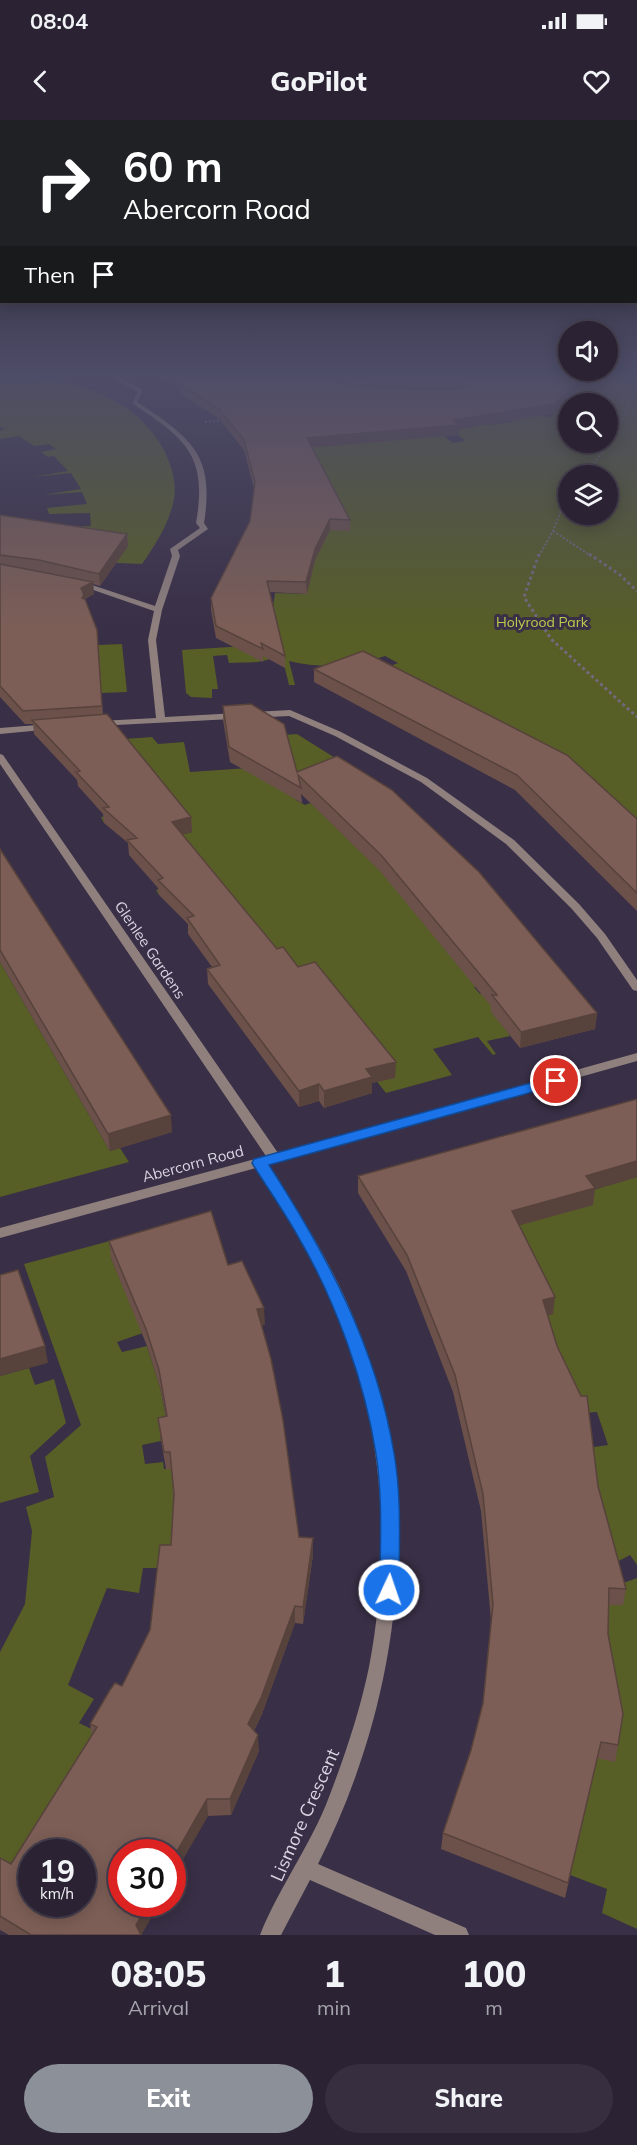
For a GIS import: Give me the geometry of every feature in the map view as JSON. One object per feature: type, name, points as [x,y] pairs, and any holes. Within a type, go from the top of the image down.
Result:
[{"type":"street","points":[[161,720],[152,640],[158,610],[176,556],[176,546],[204,530],[200,524],[205,503],[205,484],[196,461]]},
{"type":"street","points":[[70,581],[105,590],[158,610]]},
{"type":"street","points":[[92,725],[290,713],[338,734],[396,764],[472,812],[529,859],[601,936],[637,988]]},
{"type":"street","points":[[0,730],[57,727]]},
{"type":"street","name":"Glenlee Gardens","points":[[0,757],[267,1161]]},
{"type":"street","name":"Abercorn Road","points":[[0,1233],[637,1057]]},
{"type":"street","name":"Lismore Crescent","points":[[267,1161],[342,1309],[376,1409],[385,1454],[390,1510],[391,1570],[385,1631],[374,1687],[359,1740],[336,1803],[270,1935]]},
{"type":"street","points":[[305,1868],[459,1935]]},
{"type":"path","points":[[558,518],[553,531],[542,546],[524,597],[551,639],[637,717]]},
{"type":"path","points":[[553,531],[619,574],[637,591]]},
{"type":"green space","points":[[58,461],[168,461],[175,493],[172,508],[157,541],[142,564],[116,563],[124,550],[43,528],[91,526],[90,513],[49,514],[47,508],[87,504],[82,492],[43,495],[81,489],[71,473],[32,477],[68,471]]},
{"type":"green space","name":"Holyrood Park","points":[[283,461],[637,461],[637,836],[575,779],[517,791],[374,672],[398,663],[385,656],[361,663],[338,666],[289,661],[295,685],[289,685],[281,652],[270,659],[250,663],[229,663],[227,655],[213,656],[218,689],[212,689],[212,698],[191,697],[186,693],[182,650],[246,646],[272,634],[274,610],[238,610],[273,607],[275,593],[306,594]]},
{"type":"green space","points":[[0,596],[70,606],[92,614],[35,622],[96,639],[98,645],[122,644],[127,692],[102,693]]},
{"type":"green space","points":[[297,734],[340,761],[290,789],[296,800],[305,805],[310,803],[335,821],[381,864],[481,985],[474,987],[480,994],[486,993],[510,1036],[487,1041],[496,1054],[493,1055],[478,1037],[433,1049],[452,1075],[386,1093],[299,983],[209,882],[159,895],[156,890],[206,877],[173,837],[192,832],[184,823],[163,814],[139,815],[104,823],[101,817],[147,806],[97,741],[152,737],[158,744],[184,742],[190,772],[291,765],[283,735]]},
{"type":"green space","points":[[0,962],[110,1151],[120,1148],[129,1162],[0,1197]]},
{"type":"green space","points":[[637,1177],[637,1565],[630,1555],[615,1563],[581,1449],[608,1445],[597,1412],[570,1414],[534,1318],[552,1314],[514,1232],[522,1223],[592,1204],[583,1193]]},
{"type":"green space","points":[[188,1220],[111,1258],[143,1333],[117,1342],[122,1352],[147,1346],[160,1387],[169,1433],[160,1435],[161,1441],[142,1445],[145,1464],[163,1462],[164,1469],[172,1469],[176,1511],[172,1562],[161,1568],[143,1568],[139,1593],[107,1588],[68,1685],[94,1699],[79,1723],[98,1732],[39,1839],[18,1839],[18,1861],[0,1872],[0,1652],[25,1604],[32,1531],[26,1507],[54,1497],[45,1457],[81,1425],[24,1264]]},
{"type":"green space","points":[[29,1368],[35,1385],[54,1379],[66,1423],[30,1456],[39,1492],[0,1503],[0,1376]]},
{"type":"green space","points":[[637,1578],[637,1929],[602,1913],[607,1889],[570,1875],[597,1758],[600,1605],[618,1585]]},
{"type":"building","points":[[249,461],[319,461],[350,520],[330,519],[315,549],[306,582],[267,581],[285,656],[261,643],[263,649],[216,626],[211,598],[250,521],[255,482]]},
{"type":"building","points":[[0,515],[127,534],[99,574],[39,560],[0,555]]},
{"type":"building","points":[[0,564],[93,582],[81,588],[84,595],[82,598],[85,599],[97,630],[102,706],[23,711],[0,686]]},
{"type":"building","points":[[363,651],[567,755],[637,819],[637,893],[517,775],[314,669]]},
{"type":"building","points":[[251,704],[284,724],[297,772],[337,756],[392,790],[479,872],[597,1013],[521,1032],[492,995],[497,995],[381,855],[298,775],[301,788],[229,747],[223,706]]},
{"type":"building","points":[[107,714],[191,817],[172,822],[277,949],[283,947],[298,967],[315,962],[396,1062],[366,1069],[372,1077],[324,1091],[319,1084],[299,1091],[207,969],[220,965],[187,918],[194,916],[158,880],[163,878],[127,840],[137,838],[103,808],[109,807],[76,772],[80,771],[32,720]]},
{"type":"building","points":[[0,849],[171,1115],[108,1134],[0,950]]},
{"type":"building","points":[[637,1099],[637,1161],[586,1176],[595,1188],[512,1211],[555,1297],[543,1300],[557,1346],[581,1396],[587,1396],[598,1486],[626,1589],[609,1588],[608,1634],[623,1714],[618,1745],[601,1742],[568,1883],[443,1833],[471,1750],[483,1703],[493,1604],[483,1494],[455,1375],[407,1255],[358,1176]]},
{"type":"building","points":[[211,1211],[228,1265],[242,1261],[264,1308],[257,1309],[271,1359],[283,1420],[299,1537],[313,1538],[303,1607],[295,1606],[261,1698],[248,1724],[258,1735],[230,1799],[207,1799],[184,1839],[108,1839],[108,1917],[141,1917],[136,1925],[141,1935],[31,1935],[0,1916],[0,1858],[11,1864],[18,1853],[18,1917],[96,1917],[96,1839],[27,1839],[97,1727],[90,1724],[110,1690],[115,1683],[122,1686],[150,1630],[160,1545],[171,1545],[174,1494],[170,1452],[164,1452],[158,1418],[167,1416],[159,1370],[146,1329],[109,1241]]},
{"type":"building","points":[[18,1270],[45,1346],[0,1359],[0,1275]]},
{"type":"route","points":[[389,1590],[390,1510],[385,1454],[376,1409],[342,1309],[326,1273],[307,1237],[260,1163],[556,1081]]}]
